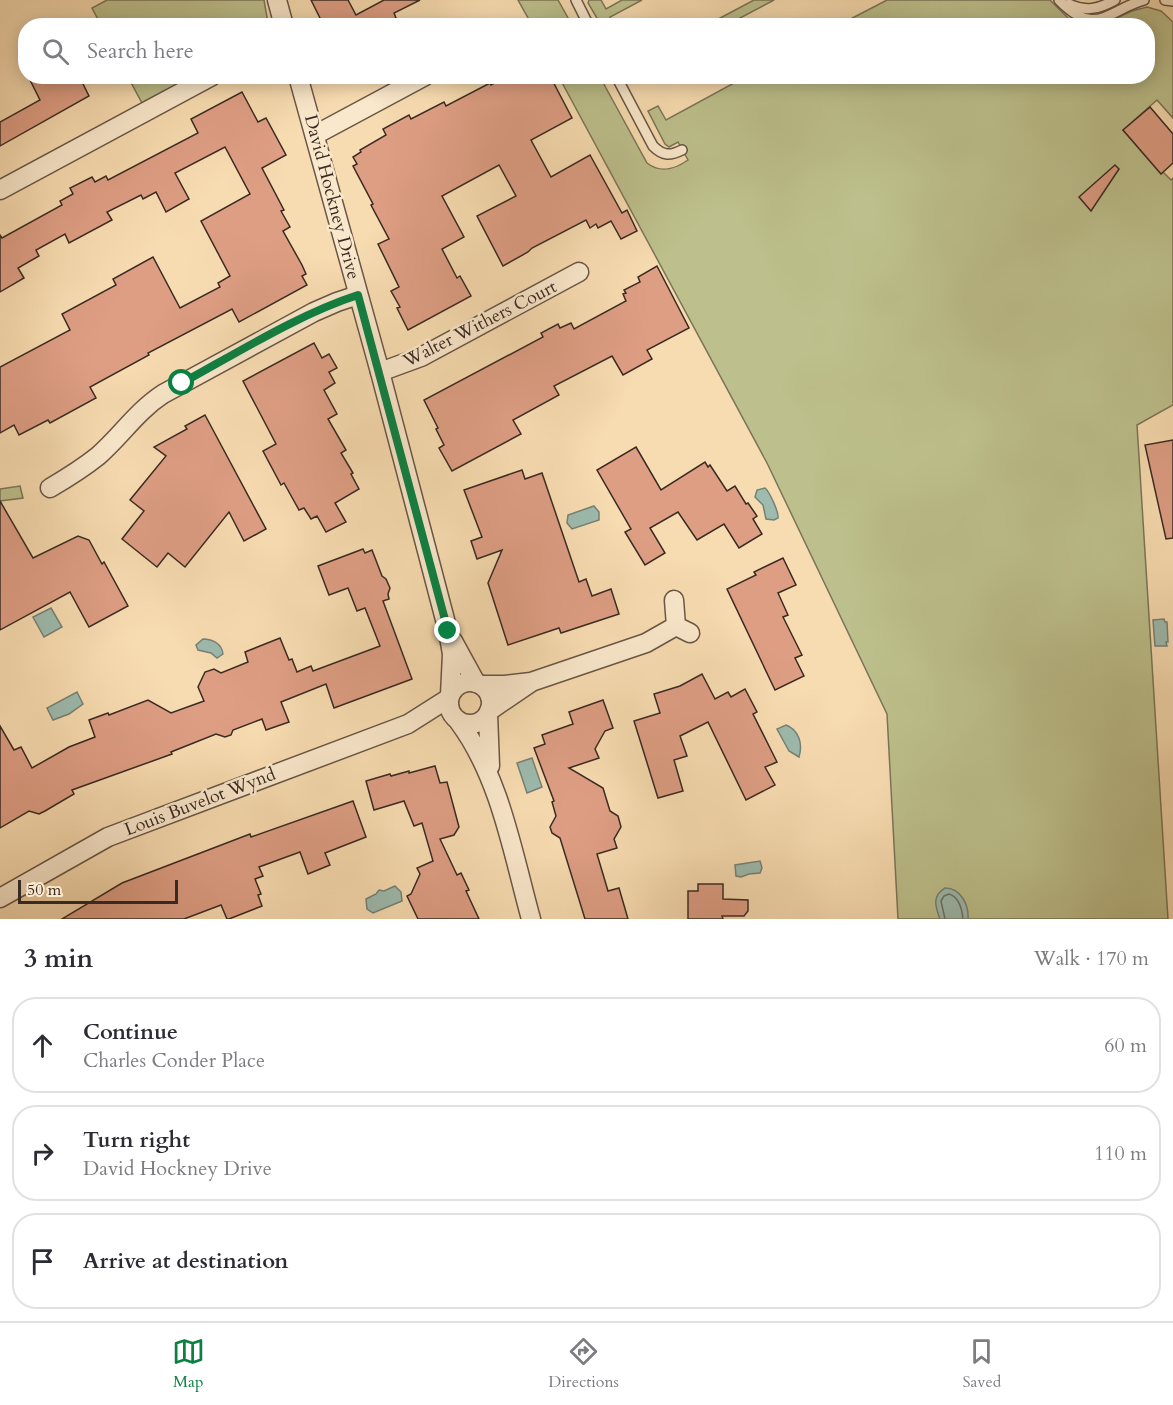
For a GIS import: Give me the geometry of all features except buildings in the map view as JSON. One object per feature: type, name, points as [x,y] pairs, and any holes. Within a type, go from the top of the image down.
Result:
[{"type":"street","points":[[277,0],[282,18]]},
{"type":"street","points":[[0,190],[197,84]]},
{"type":"street","name":"David Hockney Drive","points":[[300,84],[380,372],[448,631],[452,654],[450,696]]},
{"type":"street","points":[[315,135],[410,84]]},
{"type":"street","name":"Walter Withers Court","points":[[380,372],[421,357],[579,272]]},
{"type":"street","points":[[50,488],[98,456],[148,404],[163,394],[314,312],[358,295]]},
{"type":"street","points":[[531,919],[492,782],[474,743],[450,711],[450,696],[453,690],[464,683],[505,685],[531,682],[683,630],[674,600]]},
{"type":"street","name":"David Hockney Drive","points":[[448,631],[478,684]]},
{"type":"street","points":[[457,720],[473,724],[482,721],[489,712],[531,682]]},
{"type":"street","points":[[478,684],[489,694],[491,705],[488,737],[492,782]]},
{"type":"street","name":"Louis Buvelot Wynd","points":[[0,898],[108,837],[408,724],[450,696]]},
{"type":"street","name":"Louis Buvelot Wynd","points":[[408,724],[457,720]]},
{"type":"lane","points":[[576,0],[585,18]]},
{"type":"lane","points":[[1060,0],[1071,6],[1085,9],[1102,6],[1115,0]]},
{"type":"lane","points":[[1060,0],[1077,15],[1087,18]]},
{"type":"lane","points":[[1108,18],[1144,0]]},
{"type":"lane","points":[[1165,0],[1173,2]]},
{"type":"lane","points":[[620,84],[653,146],[666,155],[682,150]]},
{"type":"green space","points":[[107,0],[264,0],[267,18],[97,18],[92,8]]},
{"type":"green space","points":[[518,0],[558,0],[568,18],[528,18]]},
{"type":"green space","points":[[589,0],[601,0],[606,9],[622,0],[642,0],[610,18],[597,18],[588,3]]},
{"type":"green space","points":[[754,0],[774,0],[740,18],[720,18]]},
{"type":"green space","points":[[887,0],[1050,0],[1068,18],[852,18]]},
{"type":"green space","points":[[1147,7],[1161,11],[1173,22],[1173,118],[1157,100],[1123,130],[1161,174],[1163,172],[1171,180],[1173,178],[1173,405],[1137,425],[1168,919],[898,919],[887,714],[767,463],[563,84],[604,84],[647,163],[657,168],[668,169],[688,160],[678,142],[669,147],[665,144],[648,111],[658,106],[666,120],[732,84],[1155,84],[1155,18],[1116,18]]},
{"type":"green space","points":[[132,84],[179,84],[142,103]]},
{"type":"green space","points":[[20,486],[23,498],[0,501],[0,489]]},
{"type":"water","points":[[765,488],[777,511],[778,518],[774,520],[766,519],[763,505],[755,497],[757,490]]},
{"type":"water","points":[[594,506],[599,512],[599,520],[572,529],[567,523],[568,515]]},
{"type":"water","points":[[51,608],[62,627],[44,637],[33,617]]},
{"type":"water","points":[[1164,619],[1167,622],[1167,646],[1155,646],[1153,620]]},
{"type":"water","points":[[203,639],[216,643],[221,647],[223,654],[217,658],[211,653],[198,650],[196,645]]},
{"type":"water","points":[[77,692],[83,704],[69,714],[53,720],[47,708]]},
{"type":"water","points":[[786,725],[794,730],[799,738],[799,757],[789,751],[777,729]]},
{"type":"water","points":[[532,758],[542,787],[527,793],[517,763]]},
{"type":"water","points":[[760,861],[762,868],[760,873],[736,876],[735,865]]},
{"type":"water","points":[[395,886],[401,892],[402,901],[373,913],[367,909],[366,899],[379,890],[384,891]]},
{"type":"water","points":[[945,888],[955,891],[963,898],[968,919],[940,919],[936,898]]},
{"type":"route","points":[[182,383],[314,312],[358,295],[448,631]]}]
